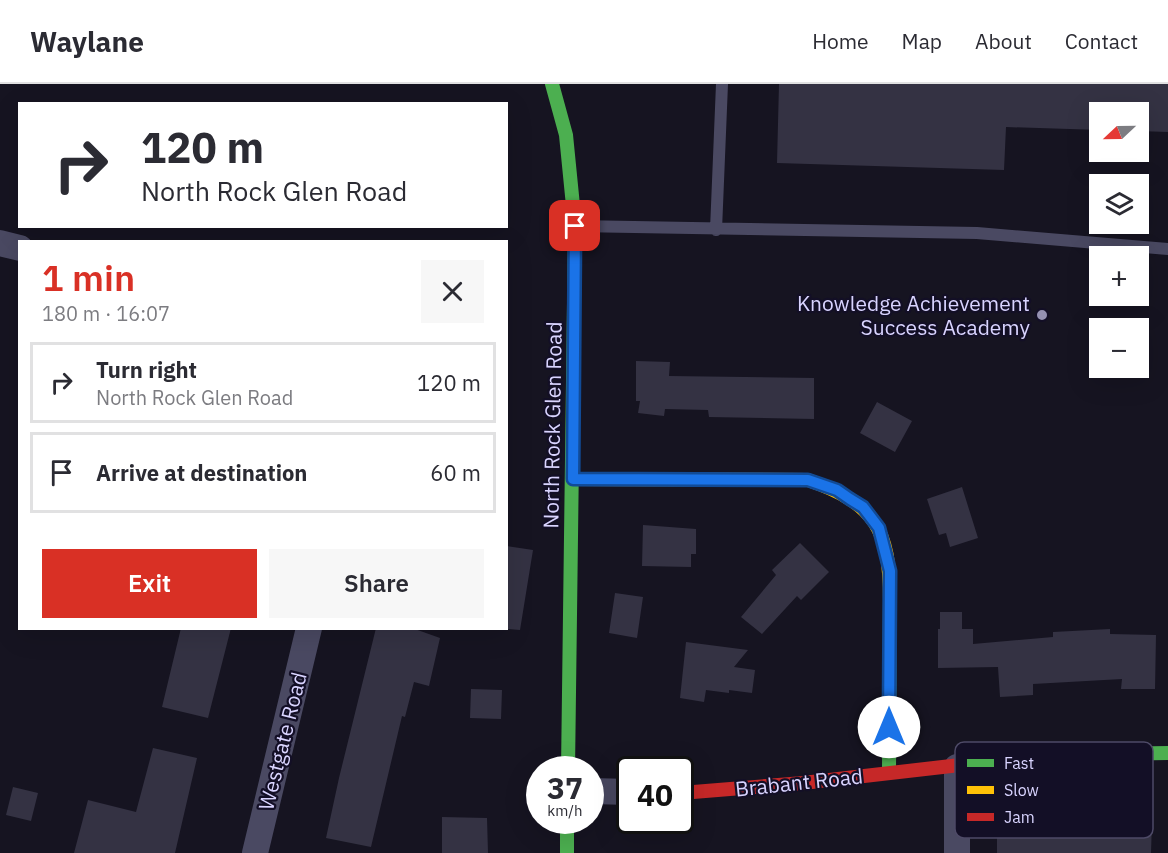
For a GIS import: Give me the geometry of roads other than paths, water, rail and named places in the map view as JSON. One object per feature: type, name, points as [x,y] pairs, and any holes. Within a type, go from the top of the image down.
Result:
[{"type":"street","name":"North Rock Glen Road","points":[[552,84],[566,135],[575,226],[568,756]]},
{"type":"street","points":[[0,243],[18,248]]},
{"type":"street","points":[[573,479],[808,480],[837,490],[863,507],[879,528],[890,571],[889,772]]},
{"type":"street","name":"Westgate Road","points":[[255,853],[309,630]]},
{"type":"street","name":"Brabant Road","points":[[1153,753],[1168,753]]},
{"type":"street","name":"Brabant Road","points":[[694,792],[955,766]]},
{"type":"street","points":[[567,834],[567,853]]},
{"type":"lane","points":[[716,230],[722,84]]},
{"type":"lane","points":[[575,226],[977,233],[1168,249]]},
{"type":"place","name":"Knowledge Achievement Success Academy","points":[[1042,315]]}]
